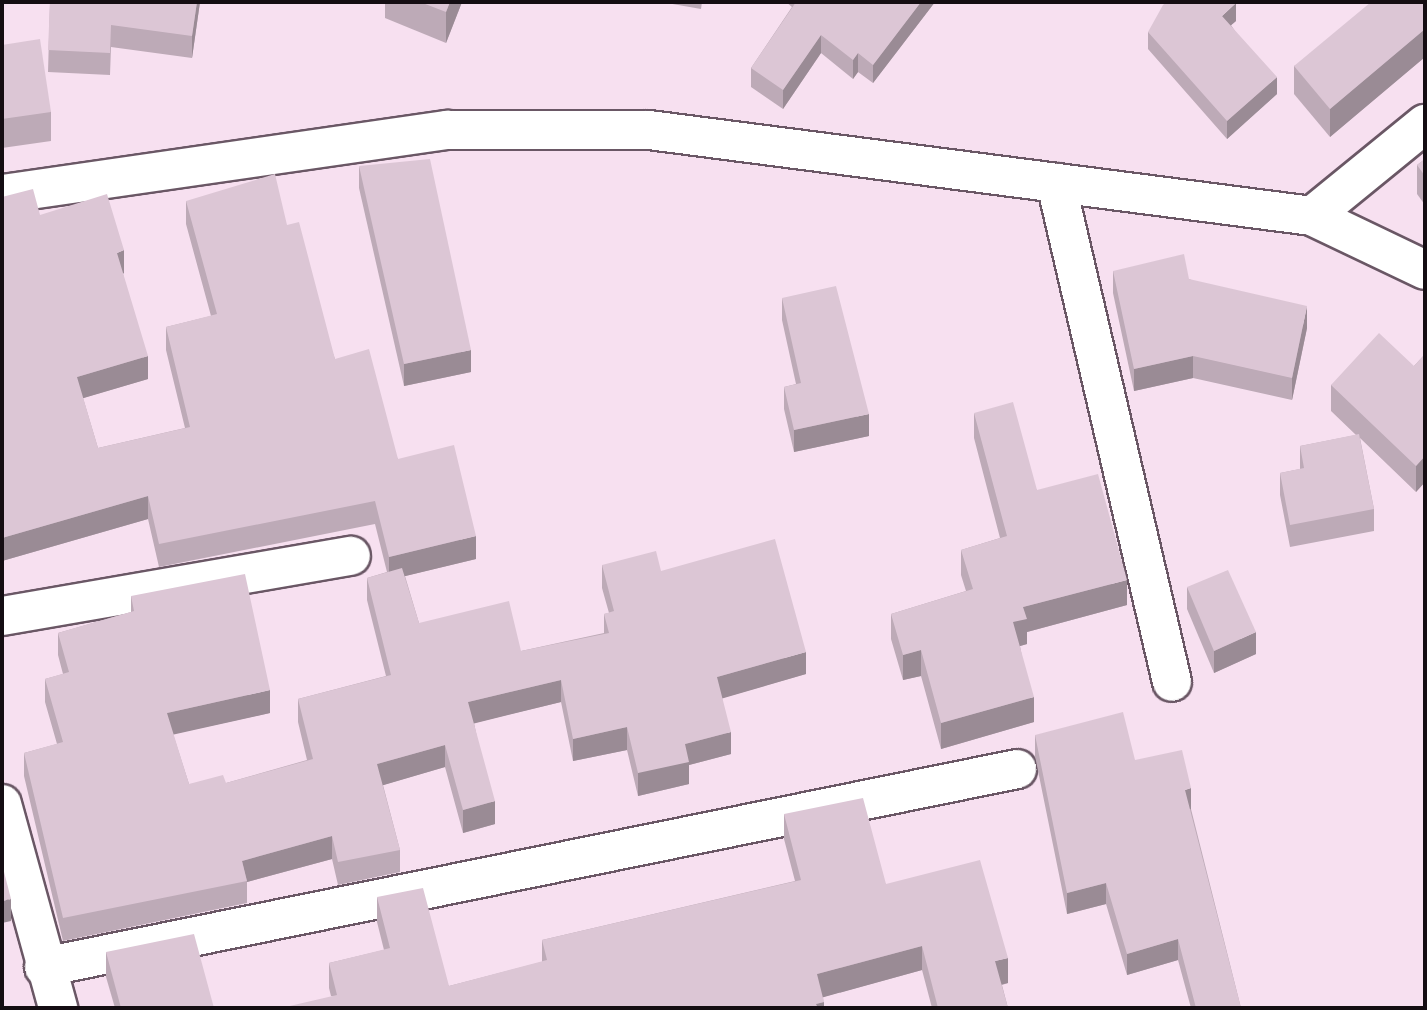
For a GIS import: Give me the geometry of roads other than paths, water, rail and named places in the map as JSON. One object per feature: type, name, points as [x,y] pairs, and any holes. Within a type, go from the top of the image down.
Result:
[{"type":"street","points":[[1312,216],[1425,124]]},
{"type":"street","points":[[2,194],[447,130],[649,130],[1312,216],[1425,270]]},
{"type":"street","points":[[1056,183],[1172,682]]},
{"type":"street","points":[[2,616],[351,556]]},
{"type":"street","points":[[44,967],[1017,769]]},
{"type":"street","points":[[2,804],[44,967],[58,1008]]}]
